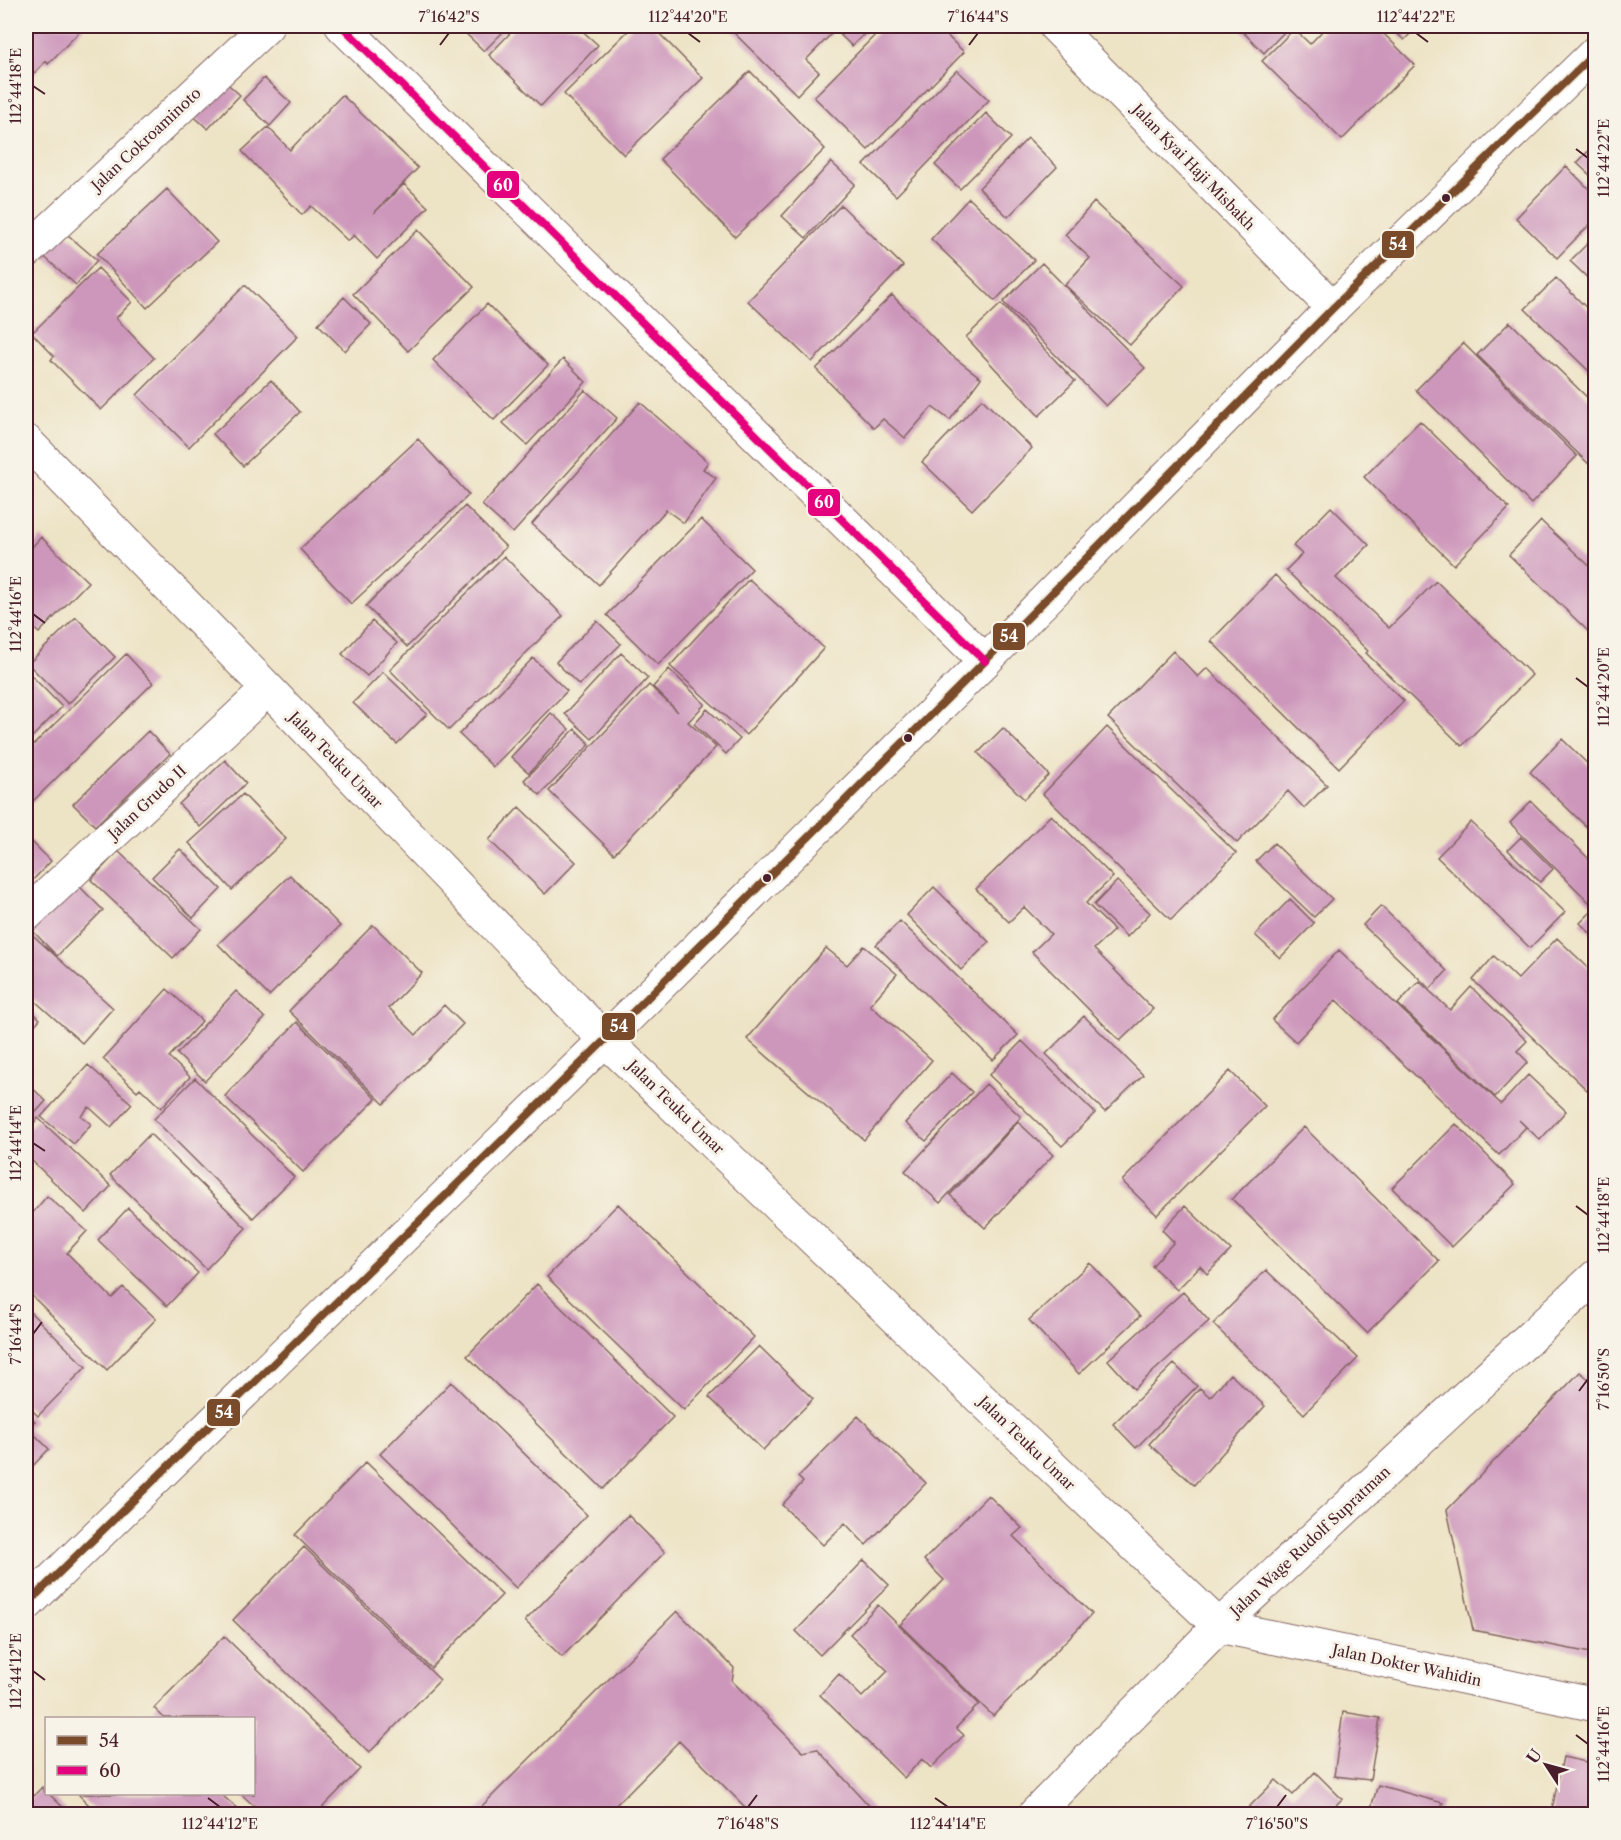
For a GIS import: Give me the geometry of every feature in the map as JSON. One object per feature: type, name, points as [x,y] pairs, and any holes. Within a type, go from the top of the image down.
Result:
[{"type":"street","name":"Jalan Cokroaminoto","points":[[26,252],[267,26]]},
{"type":"street","points":[[342,26],[985,661]]},
{"type":"street","name":"Jalan Kyai Haji Misbakh","points":[[1055,26],[1333,308]]},
{"type":"street","points":[[26,1605],[605,1040],[985,661],[1333,308],[1596,52]]},
{"type":"street","name":"Jalan Teuku Umar","points":[[26,441],[605,1040],[1219,1626]]},
{"type":"street","name":"Jalan Grudo II","points":[[26,915],[268,689]]},
{"type":"street","name":"Jalan Wage Rudolf Supratman","points":[[1035,1815],[1219,1626],[1596,1276]]},
{"type":"street","name":"Jalan Dokter Wahidin","points":[[1219,1626],[1596,1705]]},
{"type":"building","points":[[26,26],[85,26],[48,64],[46,61],[29,79],[26,76]]},
{"type":"building","points":[[458,26],[509,26],[484,51]]},
{"type":"building","points":[[517,26],[577,26],[598,45],[541,106],[489,55]]},
{"type":"building","points":[[633,26],[652,26],[703,78],[624,155],[564,94]]},
{"type":"building","points":[[727,26],[872,26],[852,46],[835,30],[806,60],[819,72],[797,95]]},
{"type":"building","points":[[884,26],[937,26],[964,52],[868,150],[814,97]]},
{"type":"building","points":[[1245,26],[1285,26],[1288,28],[1264,53],[1241,30]]},
{"type":"building","points":[[1327,26],[1376,26],[1415,65],[1342,140],[1262,61],[1294,29],[1310,44]]},
{"type":"building","points":[[1389,26],[1418,26],[1404,40]]},
{"type":"building","points":[[957,70],[989,100],[896,196],[864,165]]},
{"type":"building","points":[[750,71],[825,149],[735,237],[660,159]]},
{"type":"building","points":[[221,78],[240,95],[208,129],[190,113]]},
{"type":"building","points":[[264,78],[291,103],[270,126],[243,100]]},
{"type":"building","points":[[342,95],[418,168],[374,213],[404,184],[428,207],[377,259],[354,235],[348,241],[311,206],[302,215],[242,151],[268,127],[290,150]]},
{"type":"building","points":[[986,113],[1011,138],[960,189],[935,165]]},
{"type":"building","points":[[1028,138],[1057,167],[1008,217],[979,188]]},
{"type":"building","points":[[1596,143],[1596,181],[1577,163]]},
{"type":"building","points":[[831,162],[855,184],[806,238],[782,216]]},
{"type":"building","points":[[1566,166],[1596,196],[1596,218],[1557,258],[1516,218]]},
{"type":"building","points":[[167,189],[217,242],[147,308],[97,254]]},
{"type":"building","points":[[969,198],[1034,260],[995,301],[931,239]]},
{"type":"building","points":[[1094,202],[1184,286],[1130,345],[1065,285],[1090,258],[1065,235]]},
{"type":"building","points":[[841,205],[903,266],[812,362],[748,301]]},
{"type":"building","points":[[61,229],[97,260],[76,285],[40,253]]},
{"type":"building","points":[[418,230],[474,287],[408,351],[353,294]]},
{"type":"building","points":[[1596,235],[1596,286],[1570,261]]},
{"type":"building","points":[[1042,263],[1145,368],[1106,406],[1003,302]]},
{"type":"building","points":[[98,268],[132,302],[116,318],[154,358],[101,410],[51,360],[54,356],[32,333]]},
{"type":"building","points":[[1556,278],[1596,317],[1596,378],[1525,309]]},
{"type":"building","points":[[245,285],[298,336],[189,447],[137,395]]},
{"type":"building","points":[[892,295],[947,352],[981,378],[950,420],[932,407],[905,438],[883,419],[874,428],[816,369]]},
{"type":"building","points":[[344,297],[371,324],[345,351],[318,324]]},
{"type":"building","points":[[487,304],[548,365],[494,420],[433,360]]},
{"type":"building","points":[[1001,304],[1075,381],[1039,416],[966,337]]},
{"type":"building","points":[[1510,322],[1596,406],[1596,468],[1594,469],[1477,355]]},
{"type":"building","points":[[1463,343],[1577,456],[1531,504],[1416,390]]},
{"type":"building","points":[[563,359],[586,382],[527,445],[503,423]]},
{"type":"building","points":[[271,380],[300,412],[243,466],[213,434]]},
{"type":"building","points":[[585,390],[617,418],[513,533],[482,505]]},
{"type":"building","points":[[982,399],[1032,448],[972,510],[922,462]]},
{"type":"building","points":[[640,402],[708,462],[703,469],[716,478],[684,523],[666,510],[599,585],[532,524]]},
{"type":"building","points":[[1420,421],[1509,508],[1454,565],[1364,477]]},
{"type":"building","points":[[418,439],[469,495],[351,604],[300,549]]},
{"type":"building","points":[[465,506],[506,547],[407,647],[366,606]]},
{"type":"building","points":[[1331,507],[1369,545],[1336,578],[1389,628],[1436,581],[1532,675],[1462,746],[1366,653],[1368,651],[1286,570],[1302,554],[1293,546]]},
{"type":"building","points":[[701,519],[752,569],[658,665],[607,615]]},
{"type":"building","points":[[1541,521],[1596,572],[1596,625],[1589,632],[1509,555]]},
{"type":"building","points":[[41,537],[88,582],[39,633],[26,621],[26,554]]},
{"type":"building","points":[[504,556],[563,616],[449,730],[390,670]]},
{"type":"building","points":[[1275,575],[1404,701],[1339,768],[1211,641]]},
{"type":"building","points":[[749,579],[824,648],[746,735],[670,666]]},
{"type":"building","points":[[76,617],[115,657],[68,704],[28,664]]},
{"type":"building","points":[[372,621],[397,643],[367,676],[342,654]]},
{"type":"building","points":[[597,621],[621,644],[579,685],[556,662]]},
{"type":"building","points":[[1173,651],[1198,677],[1207,668],[1327,785],[1304,808],[1288,791],[1237,843],[1108,718]]},
{"type":"building","points":[[621,653],[648,678],[592,739],[565,714]]},
{"type":"building","points":[[126,654],[153,683],[26,808],[26,752]]},
{"type":"building","points":[[533,658],[567,691],[493,767],[459,734]]},
{"type":"building","points":[[669,669],[705,704],[688,722],[716,747],[614,854],[549,791],[649,685],[678,712],[653,687]]},
{"type":"building","points":[[26,670],[62,707],[26,743]]},
{"type":"building","points":[[383,672],[427,714],[397,744],[353,703]]},
{"type":"building","points":[[707,709],[740,739],[726,754],[694,724]]},
{"type":"building","points":[[551,713],[569,729],[529,773],[511,757]]},
{"type":"building","points":[[1107,727],[1236,853],[1171,920],[1043,794]]},
{"type":"building","points":[[1003,728],[1049,775],[1024,799],[978,753]]},
{"type":"building","points":[[575,729],[590,744],[540,795],[524,780]]},
{"type":"building","points":[[148,731],[170,754],[95,826],[73,804]]},
{"type":"building","points":[[1562,739],[1596,772],[1596,836],[1530,772]]},
{"type":"building","points":[[225,760],[246,783],[200,827],[179,804]]},
{"type":"building","points":[[243,794],[286,839],[232,890],[189,843]]},
{"type":"building","points":[[1531,801],[1596,866],[1596,939],[1580,923],[1595,908],[1510,823]]},
{"type":"building","points":[[519,807],[576,862],[545,894],[489,840]]},
{"type":"building","points":[[1051,815],[1113,877],[1086,903],[1114,930],[1094,949],[1153,1009],[1120,1041],[1032,952],[1051,934],[1024,907],[1009,922],[976,889]]},
{"type":"building","points":[[1471,822],[1565,912],[1530,948],[1437,857]]},
{"type":"building","points":[[26,836],[51,861],[31,882],[26,876]]},
{"type":"building","points":[[1521,837],[1553,869],[1540,882],[1508,850]]},
{"type":"building","points":[[1274,843],[1332,899],[1314,917],[1256,861]]},
{"type":"building","points":[[180,849],[221,889],[193,918],[152,877]]},
{"type":"building","points":[[118,851],[201,929],[173,958],[91,880]]},
{"type":"building","points":[[290,875],[340,926],[269,996],[218,944]]},
{"type":"building","points":[[1117,881],[1150,913],[1127,937],[1094,905]]},
{"type":"building","points":[[76,883],[103,910],[57,956],[30,928]]},
{"type":"building","points":[[934,887],[989,942],[961,970],[907,915]]},
{"type":"building","points":[[1290,899],[1314,923],[1280,958],[1255,935]]},
{"type":"building","points":[[1381,906],[1447,971],[1430,989],[1363,925]]},
{"type":"building","points":[[900,921],[1018,1035],[993,1060],[876,945]]},
{"type":"building","points":[[373,925],[422,973],[389,1008],[416,1035],[444,1005],[463,1024],[384,1104],[289,1011]]},
{"type":"building","points":[[27,930],[113,1008],[82,1043],[26,993]]},
{"type":"building","points":[[1557,938],[1596,975],[1596,1081],[1587,1090],[1473,980],[1494,956],[1518,979]]},
{"type":"building","points":[[864,946],[897,974],[870,1005],[932,1060],[864,1140],[747,1039],[826,948],[847,965]]},
{"type":"building","points":[[1339,950],[1501,1104],[1528,1075],[1566,1111],[1540,1140],[1519,1120],[1526,1127],[1499,1155],[1336,1000],[1296,1042],[1272,1020]]},
{"type":"building","points":[[1419,981],[1450,1010],[1471,987],[1527,1041],[1517,1051],[1528,1062],[1495,1097],[1398,1004]]},
{"type":"building","points":[[167,989],[202,1021],[169,1057],[190,1077],[161,1108],[140,1088],[137,1091],[103,1059]]},
{"type":"building","points":[[236,991],[265,1018],[205,1081],[177,1054]]},
{"type":"building","points":[[26,1005],[40,1019],[26,1035]]},
{"type":"building","points":[[1084,1016],[1143,1075],[1105,1112],[1046,1054]]},
{"type":"building","points":[[297,1022],[376,1099],[303,1172],[225,1096]]},
{"type":"building","points":[[1022,1041],[1095,1113],[1062,1146],[989,1075]]},
{"type":"building","points":[[88,1065],[132,1104],[111,1127],[89,1107],[81,1116],[91,1124],[74,1144],[41,1117]]},
{"type":"building","points":[[1230,1071],[1265,1106],[1157,1215],[1122,1181]]},
{"type":"building","points":[[952,1073],[972,1092],[926,1141],[905,1123]]},
{"type":"building","points":[[195,1078],[294,1177],[253,1218],[154,1119]]},
{"type":"building","points":[[26,1082],[46,1101],[26,1123]]},
{"type":"building","points":[[986,1084],[1021,1117],[940,1203],[905,1171]]},
{"type":"building","points":[[38,1118],[111,1186],[86,1213],[26,1155],[26,1132]]},
{"type":"building","points":[[1018,1122],[1053,1155],[985,1228],[950,1195]]},
{"type":"building","points":[[1456,1124],[1515,1184],[1452,1247],[1392,1188]]},
{"type":"building","points":[[1304,1127],[1439,1261],[1367,1333],[1232,1199]]},
{"type":"building","points":[[150,1134],[246,1228],[206,1269],[110,1175]]},
{"type":"building","points":[[47,1196],[87,1231],[67,1253],[112,1298],[123,1287],[156,1319],[107,1370],[26,1290],[26,1211],[30,1216]]},
{"type":"building","points":[[618,1204],[754,1337],[684,1410],[547,1277]]},
{"type":"building","points":[[1185,1206],[1231,1250],[1207,1274],[1200,1266],[1177,1290],[1152,1266],[1174,1242],[1162,1230]]},
{"type":"building","points":[[128,1208],[198,1273],[167,1306],[98,1240]]},
{"type":"building","points":[[1090,1263],[1140,1316],[1079,1374],[1029,1320]]},
{"type":"building","points":[[1266,1270],[1358,1358],[1304,1414],[1213,1324]]},
{"type":"building","points":[[537,1284],[673,1417],[603,1489],[467,1356]]},
{"type":"building","points":[[1183,1292],[1209,1321],[1134,1389],[1108,1360]]},
{"type":"building","points":[[26,1308],[86,1367],[38,1416],[26,1404]]},
{"type":"building","points":[[759,1346],[813,1399],[763,1450],[709,1397]]},
{"type":"building","points":[[1174,1364],[1197,1386],[1136,1448],[1113,1424]]},
{"type":"building","points":[[1580,1372],[1596,1385],[1596,1654],[1473,1630],[1447,1510]]},
{"type":"building","points":[[1230,1374],[1265,1406],[1194,1485],[1149,1444],[1200,1388],[1210,1397]]},
{"type":"building","points":[[451,1382],[587,1515],[516,1588],[380,1454]]},
{"type":"building","points":[[26,1412],[35,1421],[28,1428],[49,1449],[26,1473]]},
{"type":"building","points":[[858,1416],[926,1483],[866,1545],[845,1523],[823,1545],[782,1505],[803,1482],[798,1477]]},
{"type":"building","points":[[366,1462],[502,1595],[431,1668],[295,1535]]},
{"type":"building","points":[[988,1495],[1022,1528],[1013,1536],[1092,1614],[993,1716],[900,1625],[944,1580],[924,1560]]},
{"type":"building","points":[[628,1515],[665,1552],[562,1657],[525,1621]]},
{"type":"building","points":[[304,1547],[440,1680],[369,1753],[233,1620]]},
{"type":"building","points":[[864,1560],[889,1585],[820,1655],[796,1631]]},
{"type":"building","points":[[878,1605],[979,1704],[956,1728],[964,1735],[931,1768],[922,1759],[904,1778],[820,1695],[839,1674],[862,1697],[888,1671],[850,1634]]},
{"type":"building","points":[[677,1611],[734,1668],[732,1681],[803,1752],[817,1749],[874,1811],[871,1814],[740,1814],[746,1808],[679,1741],[607,1814],[471,1814],[474,1811],[475,1813]]},
{"type":"building","points":[[224,1636],[360,1769],[316,1814],[263,1814],[242,1795],[255,1795],[255,1717],[163,1717],[154,1708]]},
{"type":"building","points":[[1343,1712],[1380,1718],[1370,1780],[1334,1776]]},
{"type":"building","points":[[1563,1757],[1596,1764],[1596,1814],[1551,1814]]},
{"type":"building","points":[[1315,1772],[1342,1799],[1327,1814],[1242,1814],[1276,1780],[1293,1795]]},
{"type":"building","points":[[1378,1785],[1443,1803],[1439,1814],[1369,1814]]},
{"type":"building","points":[[42,1787],[45,1795],[50,1795],[70,1814],[26,1814],[26,1804]]},
{"type":"building","points":[[79,1795],[222,1795],[243,1814],[98,1814]]},
{"type":"transit line","name":"60","points":[[342,26],[985,661]]},
{"type":"transit line","name":"54","points":[[26,1605],[605,1040],[985,661],[1333,308],[1596,52]]}]
